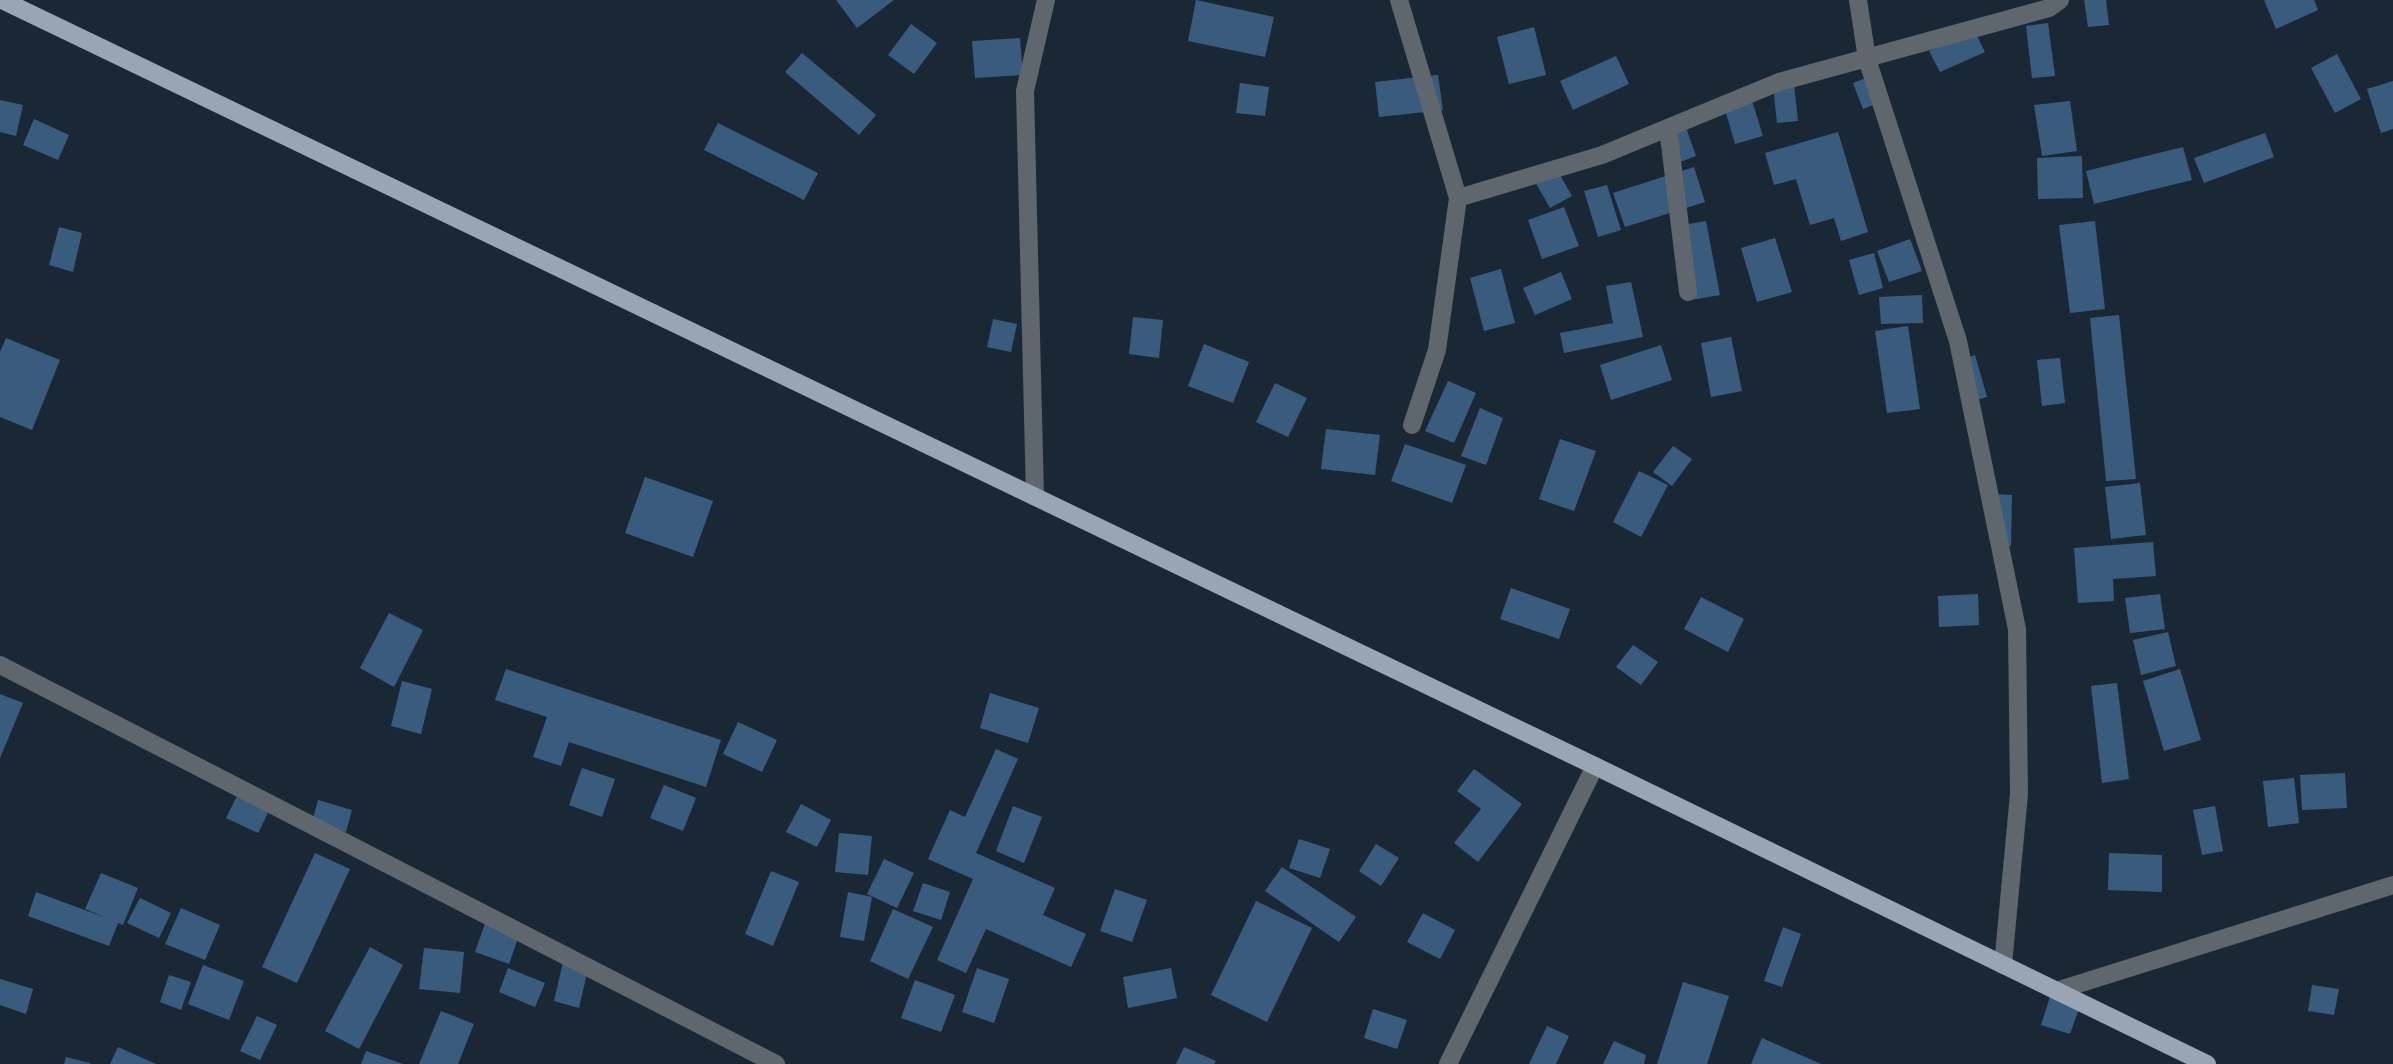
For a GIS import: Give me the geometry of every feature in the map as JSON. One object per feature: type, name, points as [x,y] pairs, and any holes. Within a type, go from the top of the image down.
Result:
[{"type":"main road","points":[[2,0],[1595,766],[2207,1064]]},
{"type":"street","points":[[1035,497],[1025,90],[1046,0]]},
{"type":"street","points":[[1399,0],[1458,198],[1437,350],[1412,425]]},
{"type":"street","points":[[1858,0],[1867,59],[1958,341],[2017,629],[2019,794],[2003,965]]},
{"type":"street","points":[[1458,198],[1602,155],[1779,82],[2049,8],[2060,0]]},
{"type":"street","points":[[1668,128],[1688,292]]},
{"type":"street","points":[[0,665],[776,1064]]},
{"type":"street","points":[[1448,1064],[1595,766]]},
{"type":"street","points":[[2056,991],[2393,885]]},
{"type":"building","points":[[836,0],[894,0],[857,28]]},
{"type":"building","points":[[1196,0],[1274,17],[1265,57],[1188,41]]},
{"type":"building","points":[[2084,0],[2106,0],[2109,25],[2088,27]]},
{"type":"building","points":[[2264,0],[2314,0],[2318,10],[2276,29]]},
{"type":"building","points":[[2048,23],[2055,76],[2032,78],[2026,26]]},
{"type":"building","points":[[911,24],[937,43],[914,74],[888,55]]},
{"type":"building","points":[[1534,27],[1546,75],[1509,84],[1497,37]]},
{"type":"building","points":[[1974,30],[1985,52],[1940,72],[1929,51]]},
{"type":"building","points":[[1020,38],[1023,75],[975,78],[972,41]]},
{"type":"building","points":[[802,53],[876,115],[859,135],[785,72]]},
{"type":"building","points":[[2337,54],[2361,99],[2335,113],[2311,68]]},
{"type":"building","points":[[1616,56],[1629,84],[1573,110],[1560,81]]},
{"type":"building","points":[[1876,74],[1886,100],[1863,109],[1853,83]]},
{"type":"building","points":[[1438,75],[1443,110],[1379,117],[1375,82]]},
{"type":"building","points":[[2393,81],[2393,129],[2381,133],[2367,89]]},
{"type":"building","points":[[1240,83],[1269,87],[1265,116],[1236,113]]},
{"type":"building","points":[[1794,84],[1798,121],[1777,123],[1773,86]]},
{"type":"building","points":[[1749,91],[1763,136],[1735,144],[1722,99]]},
{"type":"building","points":[[0,100],[23,105],[16,136],[0,132]]},
{"type":"building","points":[[2070,101],[2077,151],[2042,156],[2034,105]]},
{"type":"building","points":[[1682,116],[1696,156],[1672,165],[1658,125]]},
{"type":"building","points":[[34,119],[69,135],[58,160],[23,145]]},
{"type":"building","points":[[718,123],[818,173],[804,200],[704,150]]},
{"type":"building","points":[[1838,132],[1868,232],[1841,241],[1834,218],[1810,225],[1796,179],[1774,185],[1765,153]]},
{"type":"building","points":[[2265,133],[2274,157],[2204,183],[2194,158]]},
{"type":"building","points":[[2183,147],[2192,180],[2094,204],[2086,171]]},
{"type":"building","points":[[2082,156],[2083,198],[2038,199],[2037,158]]},
{"type":"building","points":[[1694,167],[1705,202],[1625,227],[1613,193]]},
{"type":"building","points":[[1556,168],[1572,196],[1550,208],[1534,180]]},
{"type":"building","points":[[1607,185],[1621,230],[1598,237],[1584,191]]},
{"type":"building","points":[[1564,207],[1579,246],[1542,259],[1528,220]]},
{"type":"building","points":[[1706,221],[1720,295],[1691,300],[1677,226]]},
{"type":"building","points":[[2095,221],[2105,309],[2070,313],[2059,225]]},
{"type":"building","points":[[59,227],[82,233],[73,272],[49,265]]},
{"type":"building","points":[[1775,238],[1792,292],[1757,302],[1741,248]]},
{"type":"building","points":[[1910,239],[1922,271],[1889,282],[1877,251]]},
{"type":"building","points":[[1874,253],[1883,288],[1859,295],[1849,260]]},
{"type":"building","points":[[1501,269],[1515,323],[1484,331],[1470,278]]},
{"type":"building","points":[[1561,272],[1572,299],[1535,315],[1523,288]]},
{"type":"building","points":[[1631,282],[1643,337],[1564,353],[1560,333],[1613,323],[1606,286]]},
{"type":"building","points":[[1922,295],[1923,323],[1881,324],[1879,297]]},
{"type":"building","points":[[2119,315],[2136,479],[2106,481],[2090,318]]},
{"type":"building","points":[[1133,317],[1163,320],[1159,358],[1129,354]]},
{"type":"building","points":[[993,319],[1017,324],[1011,352],[987,347]]},
{"type":"building","points":[[1908,326],[1920,409],[1887,413],[1875,331]]},
{"type":"building","points":[[1731,337],[1742,391],[1711,397],[1701,343]]},
{"type":"building","points":[[6,338],[60,360],[32,430],[0,417],[0,352]]},
{"type":"building","points":[[1204,344],[1249,362],[1233,403],[1188,386]]},
{"type":"building","points":[[1661,345],[1672,380],[1611,400],[1600,365]]},
{"type":"building","points":[[1975,355],[1987,397],[1966,403],[1954,362]]},
{"type":"building","points":[[2060,358],[2065,403],[2042,406],[2037,360]]},
{"type":"building","points":[[1448,381],[1476,393],[1454,443],[1425,431]]},
{"type":"building","points":[[1275,383],[1307,398],[1288,437],[1256,422]]},
{"type":"building","points":[[1480,408],[1503,418],[1486,465],[1461,456]]},
{"type":"building","points":[[1326,429],[1380,435],[1375,475],[1321,469]]},
{"type":"building","points":[[1560,439],[1596,451],[1574,511],[1539,499]]},
{"type":"building","points":[[1405,444],[1466,465],[1452,503],[1391,481]]},
{"type":"building","points":[[1673,446],[1692,459],[1672,486],[1653,472]]},
{"type":"building","points":[[1639,471],[1668,485],[1641,537],[1613,522]]},
{"type":"building","points":[[645,477],[713,501],[693,557],[625,533]]},
{"type":"building","points":[[2140,483],[2146,535],[2111,539],[2105,487]]},
{"type":"building","points":[[1993,494],[2012,495],[2011,546],[1991,545]]},
{"type":"building","points":[[2153,542],[2156,576],[2113,579],[2114,601],[2078,603],[2074,548]]},
{"type":"building","points":[[1511,588],[1570,609],[1559,639],[1500,619]]},
{"type":"building","points":[[1978,594],[1979,625],[1939,627],[1938,596]]},
{"type":"building","points":[[2160,594],[2165,629],[2130,633],[2125,598]]},
{"type":"building","points":[[1701,597],[1744,619],[1728,652],[1684,629]]},
{"type":"building","points":[[389,613],[423,630],[394,687],[360,668]]},
{"type":"building","points":[[2168,632],[2176,666],[2141,675],[2133,640]]},
{"type":"building","points":[[1633,645],[1658,662],[1641,685],[1616,667]]},
{"type":"building","points":[[506,669],[721,740],[706,787],[569,742],[561,766],[533,757],[547,717],[495,700]]},
{"type":"building","points":[[2180,669],[2201,740],[2164,751],[2143,681]]},
{"type":"building","points":[[402,681],[432,689],[421,734],[391,726]]},
{"type":"building","points":[[2117,683],[2129,779],[2102,783],[2091,686]]},
{"type":"building","points":[[990,693],[1039,708],[1028,743],[980,728]]},
{"type":"building","points":[[0,694],[23,703],[0,758]]},
{"type":"building","points":[[738,722],[777,740],[762,772],[723,754]]},
{"type":"building","points":[[996,749],[1018,759],[976,853],[1055,888],[1043,915],[1086,934],[1071,967],[986,929],[966,973],[937,960],[973,879],[928,859],[950,810],[965,817]]},
{"type":"building","points":[[582,768],[615,779],[602,817],[569,805]]},
{"type":"building","points":[[1474,769],[1522,804],[1478,862],[1454,843],[1481,809],[1457,791]]},
{"type":"building","points":[[2345,773],[2347,808],[2302,810],[2300,775]]},
{"type":"building","points":[[2294,778],[2299,823],[2268,827],[2263,781]]},
{"type":"building","points":[[244,782],[276,797],[258,833],[226,818]]},
{"type":"building","points":[[664,785],[696,798],[683,831],[650,818]]},
{"type":"building","points":[[318,800],[352,810],[346,832],[312,822]]},
{"type":"building","points":[[801,804],[831,820],[817,847],[786,832]]},
{"type":"building","points":[[1013,806],[1042,817],[1024,863],[996,851]]},
{"type":"building","points":[[2215,806],[2223,851],[2202,855],[2193,810]]},
{"type":"building","points":[[839,833],[872,836],[868,875],[835,872]]},
{"type":"building","points":[[1299,839],[1330,849],[1320,878],[1289,868]]},
{"type":"building","points":[[1376,844],[1399,858],[1381,886],[1359,871]]},
{"type":"building","points":[[315,853],[350,869],[297,983],[262,967]]},
{"type":"building","points":[[2109,853],[2162,855],[2162,892],[2108,890]]},
{"type":"building","points":[[884,859],[914,873],[897,908],[867,894]]},
{"type":"building","points":[[1282,867],[1356,917],[1339,942],[1265,891]]},
{"type":"building","points":[[771,871],[799,882],[773,946],[745,934]]},
{"type":"building","points":[[101,873],[138,888],[123,925],[118,923],[109,946],[28,916],[36,892],[109,919],[85,909]]},
{"type":"building","points":[[923,883],[950,892],[941,920],[913,911]]},
{"type":"building","points":[[1115,889],[1147,900],[1132,942],[1100,931]]},
{"type":"building","points":[[848,892],[872,897],[864,941],[840,937]]},
{"type":"building","points":[[140,898],[171,913],[159,938],[127,923]]},
{"type":"building","points":[[1256,901],[1312,928],[1267,1022],[1211,995]]},
{"type":"building","points":[[181,908],[220,925],[205,960],[165,944]]},
{"type":"building","points":[[893,909],[933,927],[908,979],[870,961]]},
{"type":"building","points":[[1423,913],[1455,930],[1440,959],[1407,942]]},
{"type":"building","points":[[488,915],[522,927],[509,964],[475,952]]},
{"type":"building","points":[[1783,927],[1801,934],[1782,987],[1764,981]]},
{"type":"building","points":[[370,947],[403,965],[359,1049],[325,1031]]},
{"type":"building","points":[[424,948],[464,952],[460,993],[419,989]]},
{"type":"building","points":[[563,962],[588,969],[579,1008],[554,1001]]},
{"type":"building","points":[[203,965],[244,981],[229,1020],[188,1004]]},
{"type":"building","points":[[508,968],[545,983],[535,1007],[499,992]]},
{"type":"building","points":[[977,968],[1009,979],[994,1023],[962,1012]]},
{"type":"building","points":[[1171,968],[1177,998],[1128,1008],[1123,977]]},
{"type":"building","points":[[169,975],[191,982],[181,1010],[160,1002]]},
{"type":"building","points":[[0,979],[33,989],[26,1014],[0,1005]]},
{"type":"building","points":[[915,980],[955,995],[941,1032],[901,1018]]},
{"type":"building","points":[[1683,982],[1729,996],[1707,1064],[1657,1064]]},
{"type":"building","points":[[2312,985],[2339,989],[2334,1015],[2308,1011]]},
{"type":"building","points":[[2050,997],[2080,1006],[2070,1034],[2041,1025]]},
{"type":"building","points":[[1373,1009],[1407,1020],[1397,1049],[1364,1038]]},
{"type":"building","points":[[441,1011],[474,1024],[458,1064],[419,1064]]},
{"type":"building","points":[[257,1016],[277,1025],[260,1060],[240,1051]]},
{"type":"building","points":[[1547,1026],[1569,1036],[1556,1064],[1529,1064]]},
{"type":"building","points":[[1762,1038],[1821,1064],[1751,1064]]},
{"type":"building","points":[[1614,1041],[1646,1055],[1644,1064],[1603,1064]]},
{"type":"building","points":[[118,1047],[156,1064],[110,1064]]},
{"type":"building","points":[[1184,1047],[1216,1061],[1214,1064],[1176,1064]]},
{"type":"building","points":[[366,1051],[403,1064],[361,1064]]},
{"type":"building","points":[[66,1057],[90,1063],[90,1064],[64,1064]]}]
